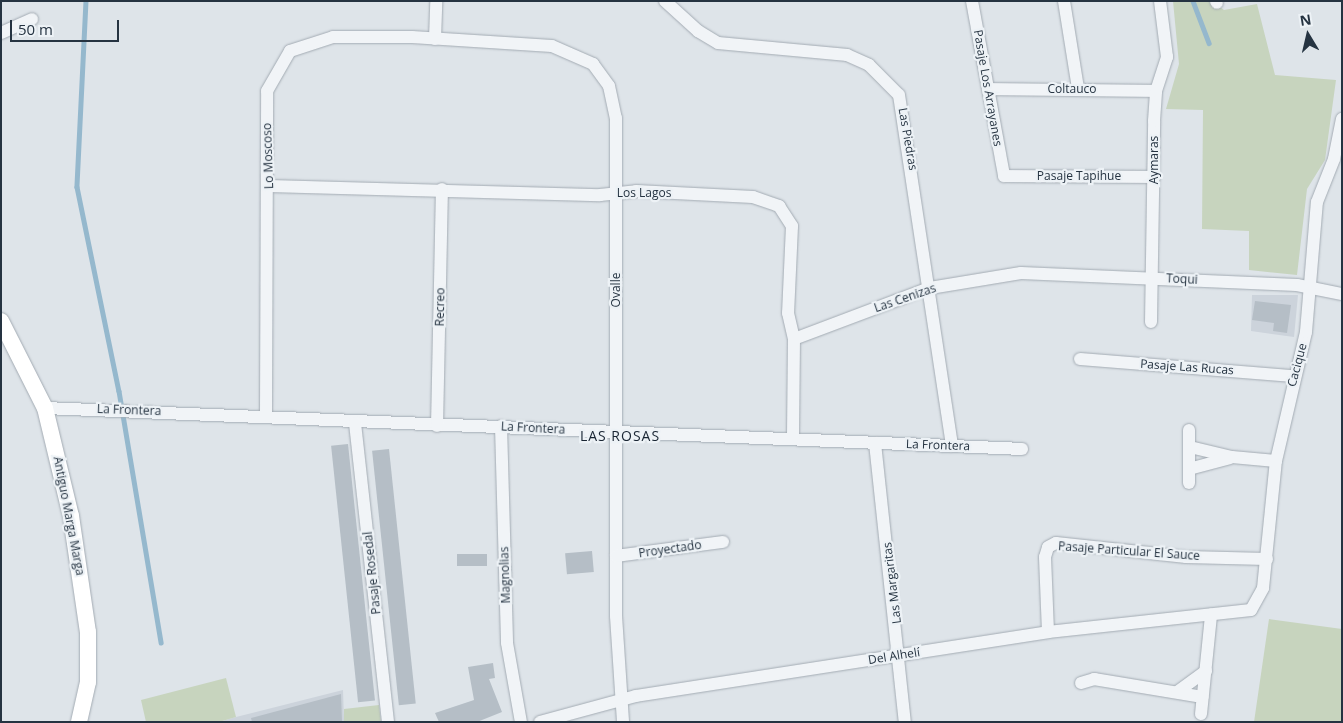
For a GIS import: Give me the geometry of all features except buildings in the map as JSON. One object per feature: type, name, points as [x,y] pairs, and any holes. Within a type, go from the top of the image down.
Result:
[{"type":"street","points":[[435,39],[436,1]]},
{"type":"street","name":"Las Piedras","points":[[665,1],[675,14],[718,43],[847,55],[869,64],[888,81],[905,112],[952,446]]},
{"type":"street","name":"Pasaje Los Arrayanes","points":[[972,1],[1004,176]]},
{"type":"street","points":[[1064,1],[1078,88]]},
{"type":"street","name":"Aymaras","points":[[1151,322],[1156,90],[1167,57],[1160,1]]},
{"type":"street","points":[[1,32],[32,19]]},
{"type":"street","name":"Lo Moscoso","points":[[266,415],[269,186],[267,91],[290,52],[333,37],[435,39]]},
{"type":"street","name":"Ovalle","points":[[435,39],[552,46],[594,64],[614,104],[617,193],[616,556],[620,699],[623,722]]},
{"type":"street","name":"Coltauco","points":[[989,89],[1078,88],[1156,90]]},
{"type":"street","name":"Cacique","points":[[1251,610],[1258,604],[1266,558],[1276,461],[1293,376],[1306,332],[1308,289],[1318,202],[1334,159],[1342,119]]},
{"type":"street","name":"Pasaje Tapihue","points":[[1004,176],[1154,177]]},
{"type":"street","name":"Los Lagos","points":[[269,186],[753,197],[779,206],[792,226],[788,313],[794,339],[793,439]]},
{"type":"street","name":"Recreo","points":[[437,426],[442,189]]},
{"type":"street","name":"Las Cenizas","points":[[794,339],[930,288],[1021,274]]},
{"type":"street","name":"Toqui","points":[[1021,274],[1153,278],[1308,289],[1342,294]]},
{"type":"street","name":"Antiguo Marga Marga","points":[[1,321],[45,408],[71,516],[88,632],[88,682],[79,722]]},
{"type":"street","name":"Pasaje Las Rucas","points":[[1080,359],[1293,376]]},
{"type":"street","name":"La Frontera","points":[[45,408],[266,415],[356,423],[501,426],[1022,449]]},
{"type":"street","name":"Pasaje Rosedal","points":[[356,423],[388,722]]},
{"type":"street","name":"Magnolias","points":[[501,426],[508,643],[521,722]]},
{"type":"street","points":[[1189,430],[1189,483]]},
{"type":"street","name":"Las Margaritas","points":[[875,443],[900,655],[905,722]]},
{"type":"street","points":[[1190,447],[1232,457],[1276,461]]},
{"type":"street","points":[[1189,469],[1232,457]]},
{"type":"street","name":"Proyectado","points":[[616,556],[723,542]]},
{"type":"street","name":"Pasaje Particular El Sauce","points":[[1048,632],[1045,557],[1048,547],[1056,543],[1186,557],[1266,558]]},
{"type":"street","name":"Del Alhelí","points":[[540,722],[620,699],[1048,632],[1251,610]]},
{"type":"street","points":[[1201,714],[1211,615]]},
{"type":"street","points":[[1177,692],[1206,671]]},
{"type":"street","points":[[1080,683],[1094,679],[1203,697]]},
{"type":"shaded area","points":[[1252,295],[1298,295],[1294,337],[1251,331]]},
{"type":"shaded area","points":[[343,690],[344,722],[219,722],[236,717]]},
{"type":"green space","points":[[1173,1],[1212,1],[1224,10],[1257,4],[1275,75],[1336,80],[1325,160],[1307,189],[1297,275],[1249,270],[1249,231],[1202,229],[1203,110],[1166,109],[1179,64]]},
{"type":"green space","points":[[1269,619],[1342,629],[1342,722],[1254,722]]},
{"type":"green space","points":[[226,678],[236,717],[219,722],[146,722],[141,700]]},
{"type":"green space","points":[[379,705],[381,722],[344,722],[344,709]]},
{"type":"waterway","points":[[86,1],[77,187],[119,391],[161,643]]},
{"type":"waterway","points":[[1193,1],[1209,43]]},
{"type":"district","name":"LAS ROSAS","points":[[620,436]]}]
